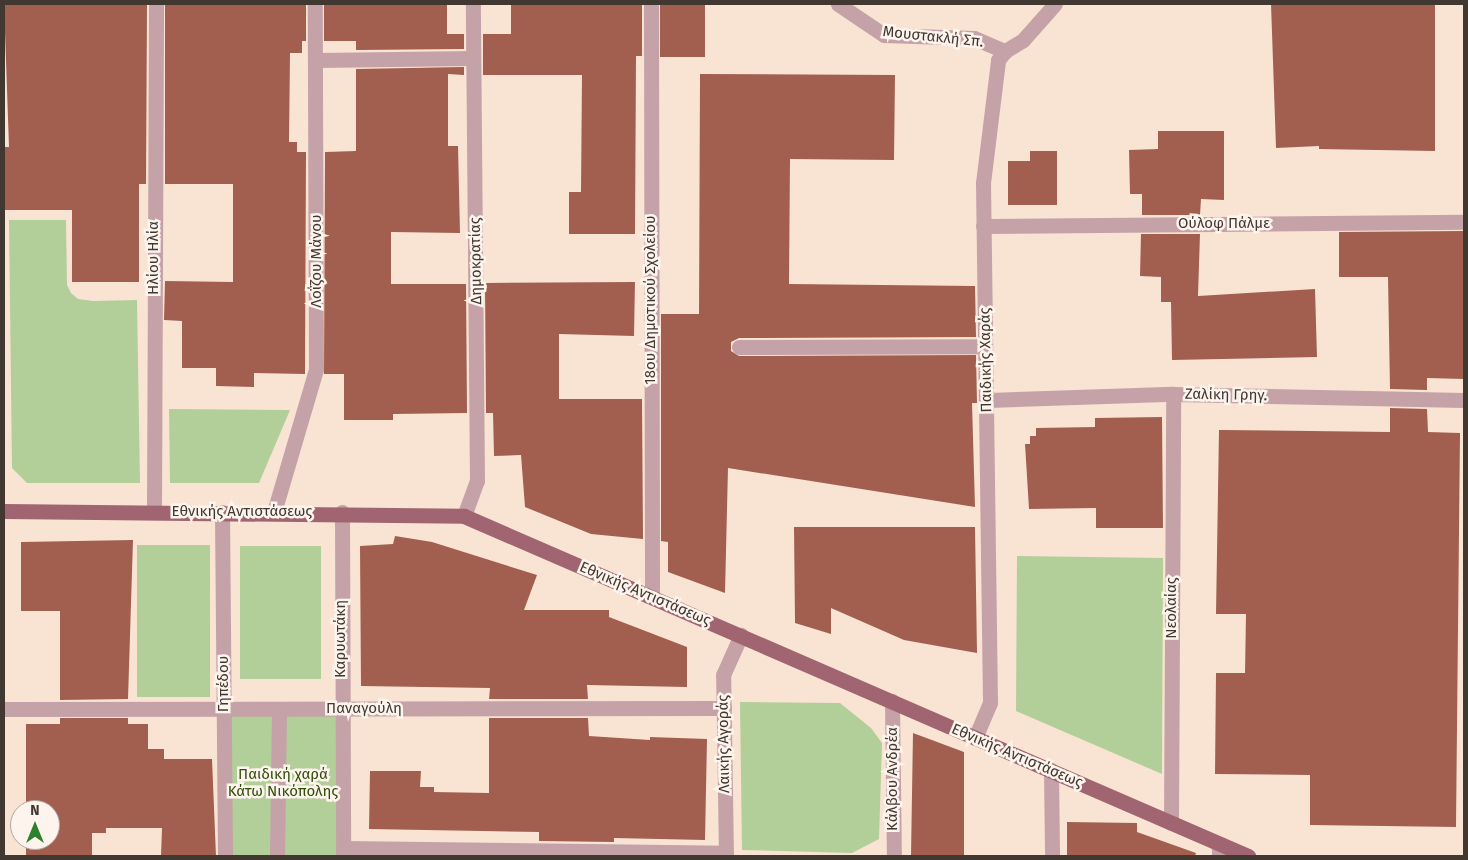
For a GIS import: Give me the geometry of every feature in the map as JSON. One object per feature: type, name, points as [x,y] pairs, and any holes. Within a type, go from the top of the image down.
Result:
[{"type":"main road","name":"Εθνικής Αντιστάσεως","points":[[4,511],[342,512],[464,516],[1171,823],[1219,850],[1248,856]]},
{"type":"street","name":"Ηλίου Ηλία","points":[[154,512],[156,4]]},
{"type":"street","name":"Λοΐζου Μάνου","points":[[274,512],[316,369],[317,60],[315,4]]},
{"type":"street","name":"Δημοκρατίας","points":[[464,516],[477,481],[473,4]]},
{"type":"street","name":"18ου Δημοτικού Σχολείου","points":[[651,4],[652,597]]},
{"type":"street","name":"Μουστακλή Σπ.","points":[[838,4],[884,35],[974,38],[1005,51]]},
{"type":"street","points":[[1005,51],[1023,40],[1055,4]]},
{"type":"street","name":"Παιδικής Χαράς","points":[[975,738],[990,703],[984,183],[998,60],[1005,51]]},
{"type":"street","points":[[317,60],[473,58]]},
{"type":"street","name":"Ούλοφ Πάλμε","points":[[984,226],[1464,222]]},
{"type":"street","points":[[739,348],[985,346]]},
{"type":"street","name":"Ζαλίκη Γρηγ.","points":[[988,400],[1173,394],[1464,400]]},
{"type":"street","name":"Νεολαίας","points":[[1171,823],[1173,394]]},
{"type":"street","name":"Γηπέδου","points":[[222,512],[225,856]]},
{"type":"street","name":"Καρυωτάκη","points":[[342,512],[341,709],[343,852]]},
{"type":"street","name":"Λαικής Αγοράς","points":[[726,855],[724,669],[741,635]]},
{"type":"street","name":"Κάλβου Ανδρέα","points":[[892,701],[894,856]]},
{"type":"street","name":"Παναγούλη","points":[[4,709],[724,708]]},
{"type":"street","points":[[277,856],[279,709]]},
{"type":"street","points":[[1051,770],[1052,856]]},
{"type":"street","points":[[343,852],[726,855]]},
{"type":"green space","points":[[9,220],[66,220],[67,285],[71,293],[78,299],[93,301],[137,300],[140,483],[27,483],[12,468]]},
{"type":"green space","points":[[169,409],[290,410],[259,483],[170,483]]},
{"type":"green space","points":[[137,545],[210,545],[210,697],[137,697]]},
{"type":"green space","points":[[240,546],[321,546],[321,679],[240,679]]},
{"type":"green space","points":[[1017,556],[1163,558],[1162,774],[1016,711]]},
{"type":"green space","points":[[740,702],[840,703],[871,728],[882,743],[879,839],[852,853],[742,850]]},
{"type":"green space","name":"Παιδική χαρά Κάτω Νικόπολης","points":[[224,709],[341,709],[341,856],[224,856]]},
{"type":"building","points":[[4,4],[147,4],[146,184],[139,184],[139,282],[72,282],[72,210],[4,210],[4,147],[9,147]]},
{"type":"building","points":[[165,4],[306,4],[306,41],[302,41],[302,53],[290,53],[289,142],[297,142],[297,152],[306,152],[305,374],[254,373],[254,387],[216,386],[216,368],[182,368],[182,321],[164,320],[165,281],[233,282],[233,184],[165,184]]},
{"type":"building","points":[[324,4],[447,4],[447,34],[464,34],[464,49],[356,50],[356,41],[324,41]]},
{"type":"building","points":[[511,4],[642,4],[642,56],[636,56],[635,234],[569,234],[569,192],[581,192],[582,75],[483,75],[483,34],[511,34]]},
{"type":"building","points":[[660,4],[705,4],[705,57],[660,57]]},
{"type":"building","points":[[1271,4],[1435,4],[1435,151],[1319,149],[1319,146],[1276,148]]},
{"type":"building","points":[[464,67],[464,75],[448,74],[448,146],[458,146],[460,233],[391,232],[391,284],[466,284],[467,413],[393,414],[393,420],[344,420],[344,374],[324,374],[325,152],[356,151],[356,69]]},
{"type":"building","points":[[700,74],[895,75],[894,160],[790,159],[789,284],[975,286],[976,337],[739,338],[731,342],[731,351],[739,356],[976,355],[977,403],[972,403],[975,507],[728,468],[725,593],[668,572],[668,542],[661,541],[661,314],[699,314]]},
{"type":"building","points":[[1158,131],[1224,131],[1224,200],[1201,199],[1200,215],[1142,215],[1142,194],[1130,194],[1129,150],[1158,149]]},
{"type":"building","points":[[1030,151],[1057,151],[1057,205],[1008,205],[1008,161],[1030,161]]},
{"type":"building","points":[[1464,231],[1464,379],[1427,378],[1427,390],[1390,389],[1388,277],[1339,277],[1339,232]]},
{"type":"building","points":[[1141,234],[1200,234],[1198,296],[1315,289],[1317,357],[1172,360],[1171,302],[1161,302],[1161,277],[1140,276]]},
{"type":"building","points":[[635,282],[634,336],[559,334],[559,399],[642,399],[643,539],[591,534],[525,507],[521,455],[494,456],[493,413],[486,413],[485,283]]},
{"type":"building","points":[[1390,408],[1427,409],[1428,432],[1460,433],[1456,827],[1310,825],[1310,775],[1215,774],[1216,673],[1245,673],[1246,614],[1216,614],[1219,430],[1390,432]]},
{"type":"building","points":[[1162,417],[1163,528],[1096,528],[1096,508],[1029,509],[1025,444],[1030,444],[1030,436],[1036,436],[1036,428],[1095,427],[1095,418]]},
{"type":"building","points":[[794,527],[975,527],[977,653],[904,640],[831,608],[831,634],[795,623]]},
{"type":"building","points":[[395,536],[432,542],[537,575],[524,610],[609,610],[609,617],[687,647],[687,687],[587,685],[588,699],[489,699],[490,688],[361,686],[360,546],[393,544]]},
{"type":"building","points":[[133,540],[128,699],[60,700],[60,611],[21,611],[21,542]]},
{"type":"building","points":[[60,718],[128,718],[128,724],[148,724],[148,749],[164,749],[164,759],[212,759],[216,856],[161,856],[162,828],[106,828],[106,833],[92,833],[92,856],[26,856],[26,850],[60,850],[60,800],[26,800],[26,724],[60,724]]},
{"type":"building","points":[[489,718],[588,718],[589,736],[650,740],[650,737],[707,739],[705,840],[614,838],[614,842],[539,841],[539,832],[369,829],[370,771],[421,771],[420,787],[434,787],[434,792],[489,793]]},
{"type":"building","points":[[913,733],[964,752],[964,856],[911,856]]},
{"type":"building","points":[[1067,822],[1137,823],[1137,832],[1196,853],[1195,856],[1067,856]]}]
